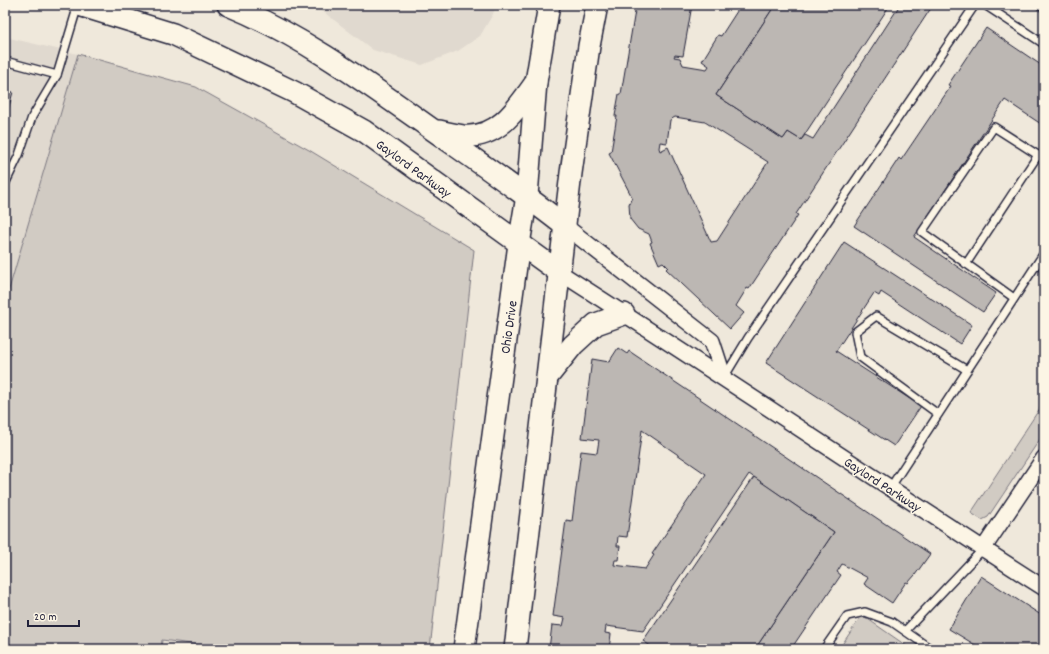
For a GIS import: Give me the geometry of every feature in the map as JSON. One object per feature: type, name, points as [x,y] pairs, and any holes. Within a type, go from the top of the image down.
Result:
[{"type":"main road","name":"Gaylord Parkway","points":[[78,5],[173,34],[294,92],[364,132],[559,272]]},
{"type":"main road","points":[[228,5],[314,49],[376,89],[527,196],[565,226]]},
{"type":"main road","name":"Ohio Drive","points":[[464,649],[519,244],[527,196],[536,82],[549,5]]},
{"type":"main road","points":[[515,649],[549,374],[559,272],[588,54],[597,5]]},
{"type":"main road","points":[[433,130],[464,136],[487,134],[509,118],[536,82]]},
{"type":"main road","points":[[549,374],[573,345],[596,324],[624,314]]},
{"type":"street","points":[[565,226],[712,342],[724,378]]},
{"type":"street","name":"Gaylord Parkway","points":[[559,272],[724,378],[889,489],[1044,588]]},
{"type":"street","points":[[983,549],[1044,458]]},
{"type":"lane","points":[[5,184],[20,155],[32,117],[57,74],[78,5]]},
{"type":"lane","points":[[724,378],[748,338],[975,5]]},
{"type":"lane","points":[[985,5],[1044,44]]},
{"type":"lane","points":[[1040,5],[1044,8]]},
{"type":"lane","points":[[5,61],[57,74]]},
{"type":"lane","points":[[966,264],[1041,157],[994,127],[922,232],[966,264],[1014,298]]},
{"type":"lane","points":[[889,489],[1044,253]]},
{"type":"lane","points":[[938,414],[860,357],[855,332],[876,316],[967,370]]},
{"type":"lane","points":[[906,630],[983,549]]},
{"type":"lane","points":[[824,649],[847,616],[865,612],[892,622],[906,630],[931,649]]},
{"type":"shaded area","points":[[308,5],[496,5],[493,14],[480,36],[458,51],[422,65],[373,50],[325,13]]},
{"type":"shaded area","points":[[5,37],[78,54],[5,303]]},
{"type":"shaded area","points":[[78,54],[196,87],[309,150],[474,250],[430,649],[228,649],[162,640],[161,649],[5,649],[5,303]]},
{"type":"shaded area","points":[[1044,402],[1044,433],[988,517],[982,520],[971,513]]},
{"type":"shaded area","points":[[862,615],[911,649],[839,649]]},
{"type":"building","points":[[636,5],[692,5],[683,56],[675,55],[674,57],[680,58],[683,65],[707,69],[709,66],[702,61],[718,35],[721,36],[741,5],[775,5],[716,95],[783,139],[788,132],[801,140],[805,135],[813,139],[898,8],[893,5],[933,5],[796,214],[798,215],[749,289],[747,288],[736,306],[744,313],[730,329],[666,269],[668,267],[663,262],[659,264],[650,243],[652,242],[649,234],[638,229],[630,219],[629,204],[632,197],[609,153],[611,152],[619,94],[621,94]],"holes":[[[675,117],[705,122],[768,162],[717,241],[711,242],[668,147],[660,151],[659,148],[660,142],[667,143],[670,120]]]},
{"type":"building","points":[[775,5],[890,5],[801,140],[788,132],[783,139],[716,95]]},
{"type":"building","points":[[986,28],[1044,67],[1044,126],[1005,100],[914,237],[996,293],[983,312],[854,226],[899,158],[901,160],[951,86],[948,85]]},
{"type":"building","points":[[5,90],[13,92],[5,121]]},
{"type":"building","points":[[844,242],[972,325],[960,344],[881,292],[879,296],[874,293],[836,351],[921,406],[894,446],[766,363]]},
{"type":"building","points":[[618,348],[627,354],[629,351],[930,554],[915,575],[908,583],[906,582],[892,603],[864,584],[868,578],[842,564],[837,572],[841,575],[791,649],[755,649],[834,532],[749,474],[643,631],[606,626],[605,633],[611,634],[609,649],[549,649],[552,625],[563,626],[565,618],[553,616],[566,520],[572,521],[581,451],[597,453],[599,440],[582,438],[592,359],[609,362]],"holes":[[[642,430],[706,474],[652,554],[654,555],[645,569],[614,565],[615,560],[618,560],[620,546],[617,546],[618,536],[627,537]]]},
{"type":"building","points":[[754,477],[834,532],[755,649],[655,649],[643,641]]},
{"type":"building","points":[[981,576],[1044,617],[1044,649],[982,649],[949,629]]}]
